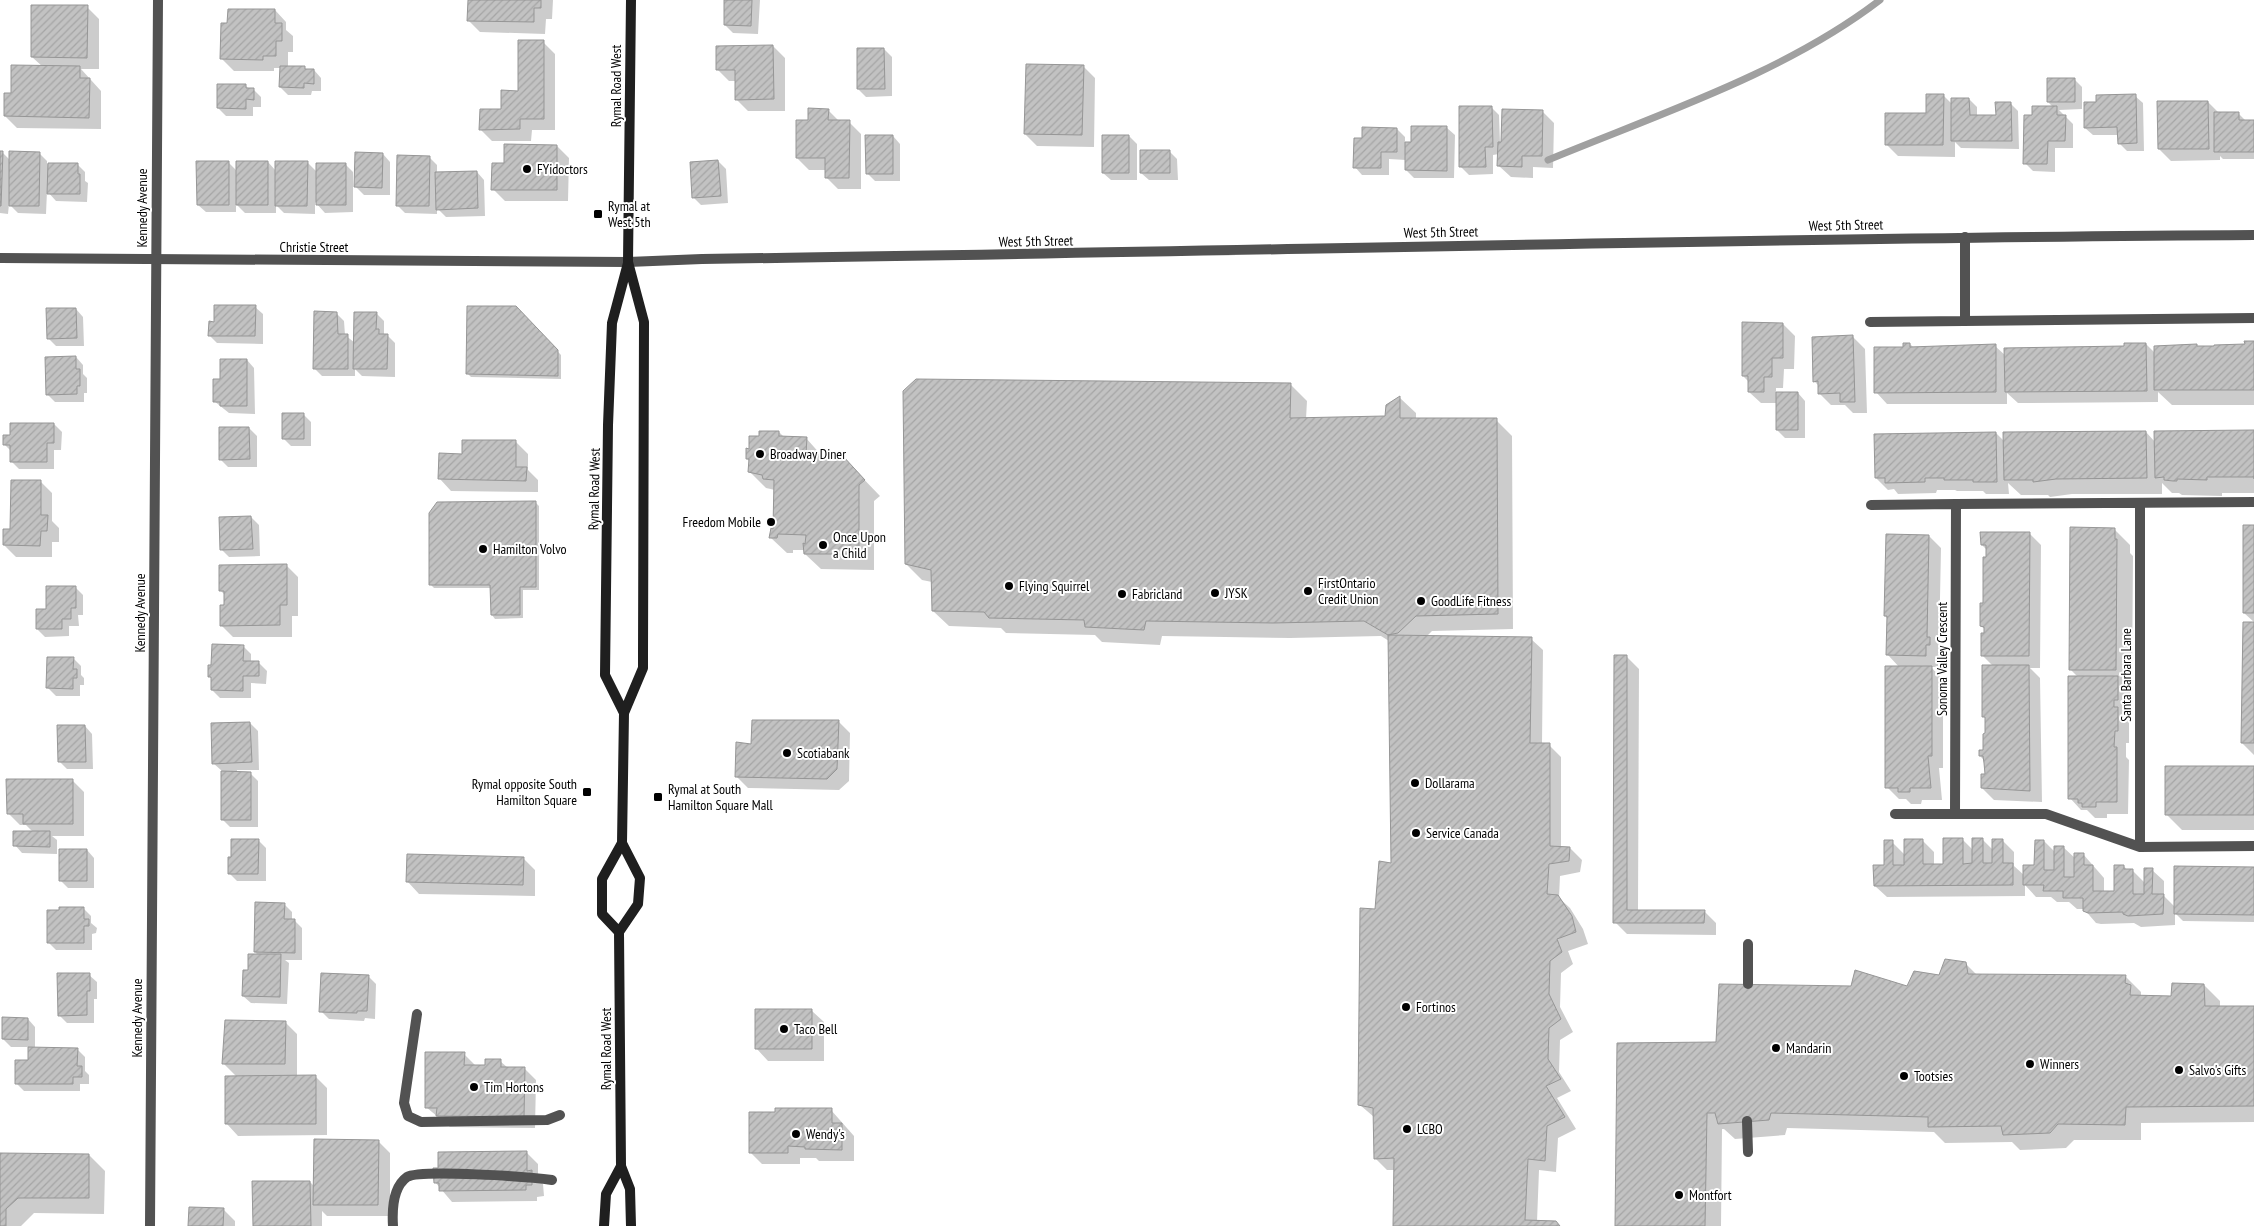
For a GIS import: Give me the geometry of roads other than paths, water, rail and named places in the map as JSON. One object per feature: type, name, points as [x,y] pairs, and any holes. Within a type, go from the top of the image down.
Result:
[{"type":"main road","name":"Rymal Road West","points":[[624,713],[605,675],[608,425],[612,323],[628,262],[631,0]]},
{"type":"main road","name":"Rymal Road West","points":[[621,1166],[619,932],[638,904],[640,878],[622,843],[624,713],[643,668],[644,322],[628,262]]},
{"type":"main road","name":"Rymal Road West","points":[[619,932],[602,914],[602,879],[622,843]]},
{"type":"main road","points":[[604,1226],[606,1194],[621,1166]]},
{"type":"main road","points":[[621,1166],[630,1189],[631,1226]]},
{"type":"street","name":"Kennedy Avenue","points":[[150,1226],[158,0]]},
{"type":"street","name":"West 5th Street","points":[[628,262],[702,259],[1148,253],[1561,243],[2254,235]]},
{"type":"street","points":[[1965,237],[1965,321]]},
{"type":"street","name":"Christie Street","points":[[0,258],[628,262]]},
{"type":"street","points":[[1870,322],[2254,318]]},
{"type":"street","points":[[1871,505],[2254,502]]},
{"type":"street","name":"Santa Barbara Lane","points":[[2140,503],[2140,847]]},
{"type":"street","name":"Sonoma Valley Crescent","points":[[1955,814],[1956,504]]},
{"type":"street","points":[[1895,814],[2046,814],[2140,847],[2254,846]]},
{"type":"street","points":[[1748,944],[1748,984]]},
{"type":"street","points":[[417,1014],[404,1103],[408,1116],[421,1122],[547,1120],[560,1115]]},
{"type":"street","points":[[1748,1121],[1748,1152]]},
{"type":"street","points":[[393,1226],[392,1213],[398,1187],[408,1176],[433,1173],[552,1180]]},
{"type":"waterway","points":[[1548,160],[1677,108],[1762,71],[1843,26],[1880,0]]},
{"type":"place","name":"FYidoctors","points":[[527,169]]},
{"type":"place","name":"Rymal at West 5th","points":[[598,214]]},
{"type":"place","name":"Broadway Diner","points":[[760,454]]},
{"type":"place","name":"Freedom Mobile","points":[[771,522]]},
{"type":"place","name":"Once Upon a Child","points":[[823,545]]},
{"type":"place","name":"Hamilton Volvo","points":[[483,549]]},
{"type":"place","name":"Flying Squirrel","points":[[1009,586]]},
{"type":"place","name":"FirstOntario Credit Union","points":[[1308,591]]},
{"type":"place","name":"JYSK","points":[[1215,593]]},
{"type":"place","name":"Fabricland","points":[[1122,594]]},
{"type":"place","name":"GoodLife Fitness","points":[[1421,601]]},
{"type":"place","name":"Scotiabank","points":[[787,753]]},
{"type":"place","name":"Dollarama","points":[[1415,783]]},
{"type":"place","name":"Rymal opposite South Hamilton Square","points":[[587,792]]},
{"type":"place","name":"Rymal at South Hamilton Square Mall","points":[[658,797]]},
{"type":"place","name":"Service Canada","points":[[1416,833]]},
{"type":"place","name":"Fortinos","points":[[1406,1007]]},
{"type":"place","name":"Taco Bell","points":[[784,1029]]},
{"type":"place","name":"Mandarin","points":[[1776,1048]]},
{"type":"place","name":"Winners","points":[[2030,1064]]},
{"type":"place","name":"Salvo's Gifts","points":[[2179,1070]]},
{"type":"place","name":"Tootsies","points":[[1904,1076]]},
{"type":"place","name":"Tim Hortons","points":[[474,1087]]},
{"type":"place","name":"LCBO","points":[[1407,1129]]},
{"type":"place","name":"Wendy's","points":[[796,1134]]},
{"type":"place","name":"Montfort","points":[[1679,1195]]}]
